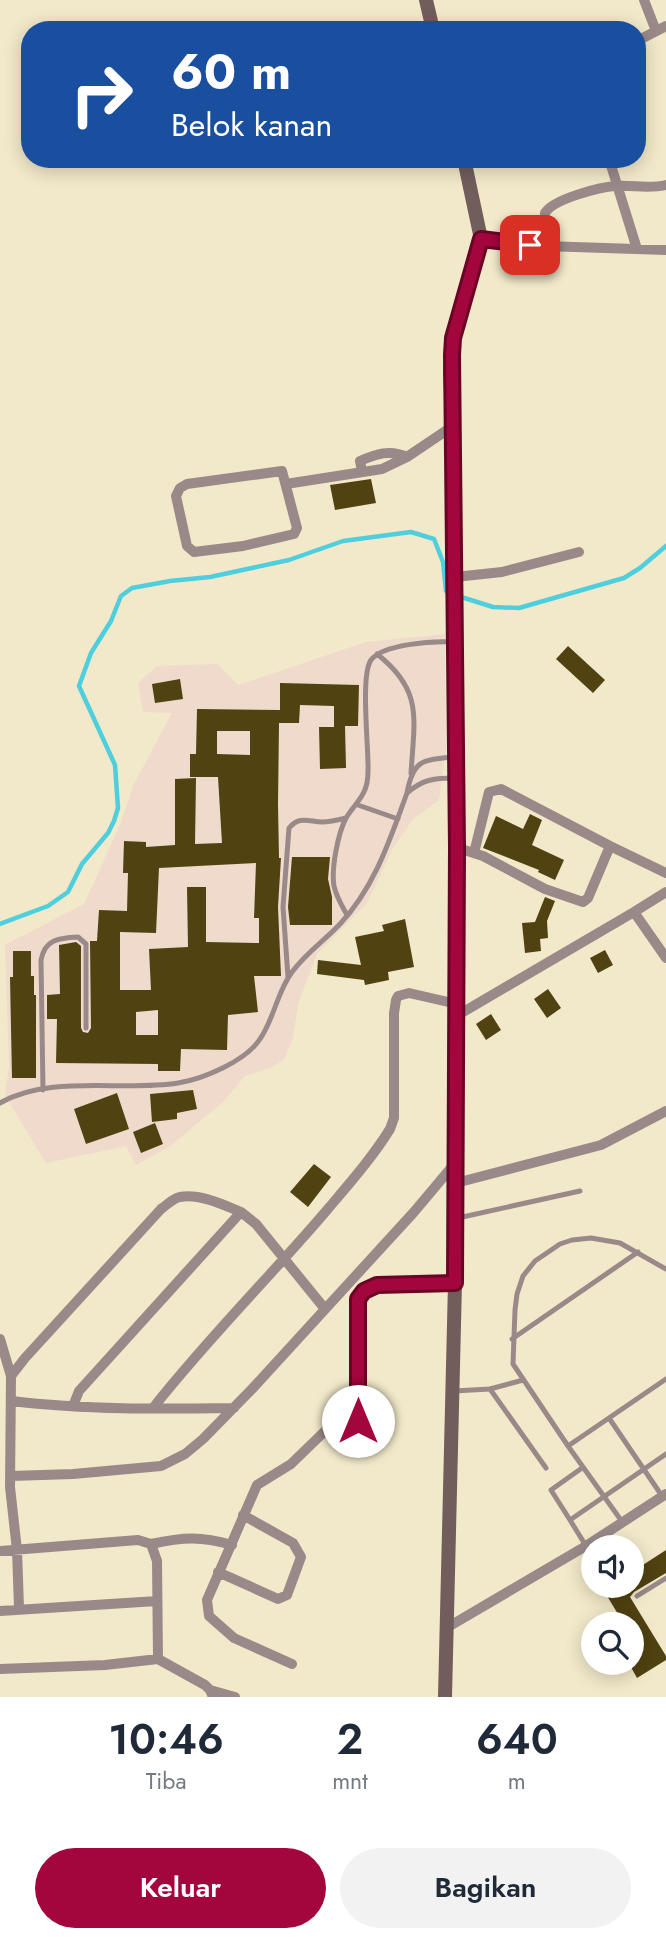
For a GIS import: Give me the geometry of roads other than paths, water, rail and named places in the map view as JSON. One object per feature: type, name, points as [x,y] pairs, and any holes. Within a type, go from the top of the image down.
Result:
[{"type":"street","points":[[426,0],[431,21]]},
{"type":"street","points":[[644,0],[661,28]]},
{"type":"street","points":[[445,1697],[455,1283],[457,1010],[455,589],[450,372],[453,338],[481,239],[466,168]]},
{"type":"street","points":[[611,168],[625,206],[636,249]]},
{"type":"street","points":[[544,246],[545,213],[548,208],[567,198],[616,186],[648,188],[666,185]]},
{"type":"street","points":[[481,239],[544,246],[666,250]]},
{"type":"street","points":[[286,484],[382,468],[407,457],[453,426]]},
{"type":"street","points":[[282,471],[286,484],[297,528],[294,534],[243,546],[194,552],[187,546],[176,496],[180,488],[187,484],[282,471]]},
{"type":"street","points":[[455,589],[495,573],[579,552]]},
{"type":"street","points":[[474,853],[489,792],[501,789],[666,873]]},
{"type":"street","points":[[457,848],[474,853],[545,889],[583,902],[588,898],[610,846]]},
{"type":"street","points":[[153,1408],[186,1366],[284,1261],[357,1174],[390,1129],[394,1118],[396,1000],[402,993],[457,1010],[666,892]]},
{"type":"street","points":[[634,912],[666,958]]},
{"type":"street","points":[[456,1183],[601,1144],[666,1111]]},
{"type":"street","points":[[7,1484],[74,1474],[161,1466],[185,1454],[234,1408],[456,1162]]},
{"type":"street","points":[[12,1376],[25,1358],[161,1209],[182,1197],[215,1202],[241,1212],[256,1224],[325,1309]]},
{"type":"street","points":[[73,1406],[79,1391],[241,1212]]},
{"type":"street","points":[[360,1441],[356,1401],[360,1373],[358,1299],[364,1291],[377,1285],[455,1283]]},
{"type":"street","points":[[0,1339],[12,1376],[7,1484],[17,1550],[19,1608]]},
{"type":"street","points":[[12,1401],[73,1406],[234,1408]]},
{"type":"street","points":[[292,1664],[234,1638],[209,1616],[207,1600],[257,1485],[291,1464],[356,1401]]},
{"type":"street","points":[[603,1535],[664,1496]]},
{"type":"street","points":[[218,1572],[278,1599],[287,1595],[301,1557],[299,1549],[243,1515]]},
{"type":"street","points":[[151,1544],[189,1537],[208,1538],[232,1545]]},
{"type":"street","points":[[0,1551],[138,1540],[151,1544],[157,1561],[158,1660]]},
{"type":"street","points":[[448,1627],[581,1549]]},
{"type":"street","points":[[0,1611],[157,1601]]},
{"type":"street","points":[[0,1669],[158,1660],[205,1685],[212,1694],[235,1697]]},
{"type":"lane","points":[[347,915],[334,885],[335,852],[346,818],[365,792],[368,773],[366,736],[369,663],[377,654],[390,648],[455,642]]},
{"type":"lane","points":[[0,1103],[31,1091],[179,1083],[220,1070],[244,1055],[260,1040],[288,978],[305,955],[347,915],[374,877],[407,793],[411,774],[412,696],[397,672],[377,654]]},
{"type":"lane","points":[[411,774],[421,762],[456,757]]},
{"type":"lane","points":[[407,793],[419,783],[433,777],[456,779]]},
{"type":"lane","points":[[358,805],[398,819]]},
{"type":"lane","points":[[288,978],[283,907],[289,828],[296,821],[304,819],[324,822],[346,818]]},
{"type":"lane","points":[[43,1090],[41,960],[47,944],[54,939],[78,937],[86,944],[86,1028]]},
{"type":"lane","points":[[455,1219],[580,1191]]},
{"type":"lane","points":[[622,1523],[513,1364],[512,1339],[517,1294],[523,1276],[535,1261],[549,1250],[572,1240],[608,1240],[638,1252],[666,1269]]},
{"type":"lane","points":[[512,1339],[638,1252]]},
{"type":"lane","points":[[568,1446],[666,1379]]},
{"type":"lane","points":[[453,1391],[490,1389],[523,1380]]},
{"type":"lane","points":[[490,1389],[546,1468]]},
{"type":"lane","points":[[609,1418],[664,1496]]},
{"type":"lane","points":[[570,1520],[666,1454]]},
{"type":"lane","points":[[581,1538],[551,1490],[582,1468]]},
{"type":"lane","points":[[644,1592],[666,1578]]},
{"type":"waterway","points":[[0,924],[48,906],[68,892],[82,864],[108,833],[114,821],[118,808],[115,765],[79,686],[91,653],[111,621],[121,596],[132,588],[210,577],[289,560],[343,541],[411,532],[434,539],[443,562],[446,591],[450,593]]},
{"type":"waterway","points":[[458,596],[493,607],[519,608],[624,578],[666,546]]}]
